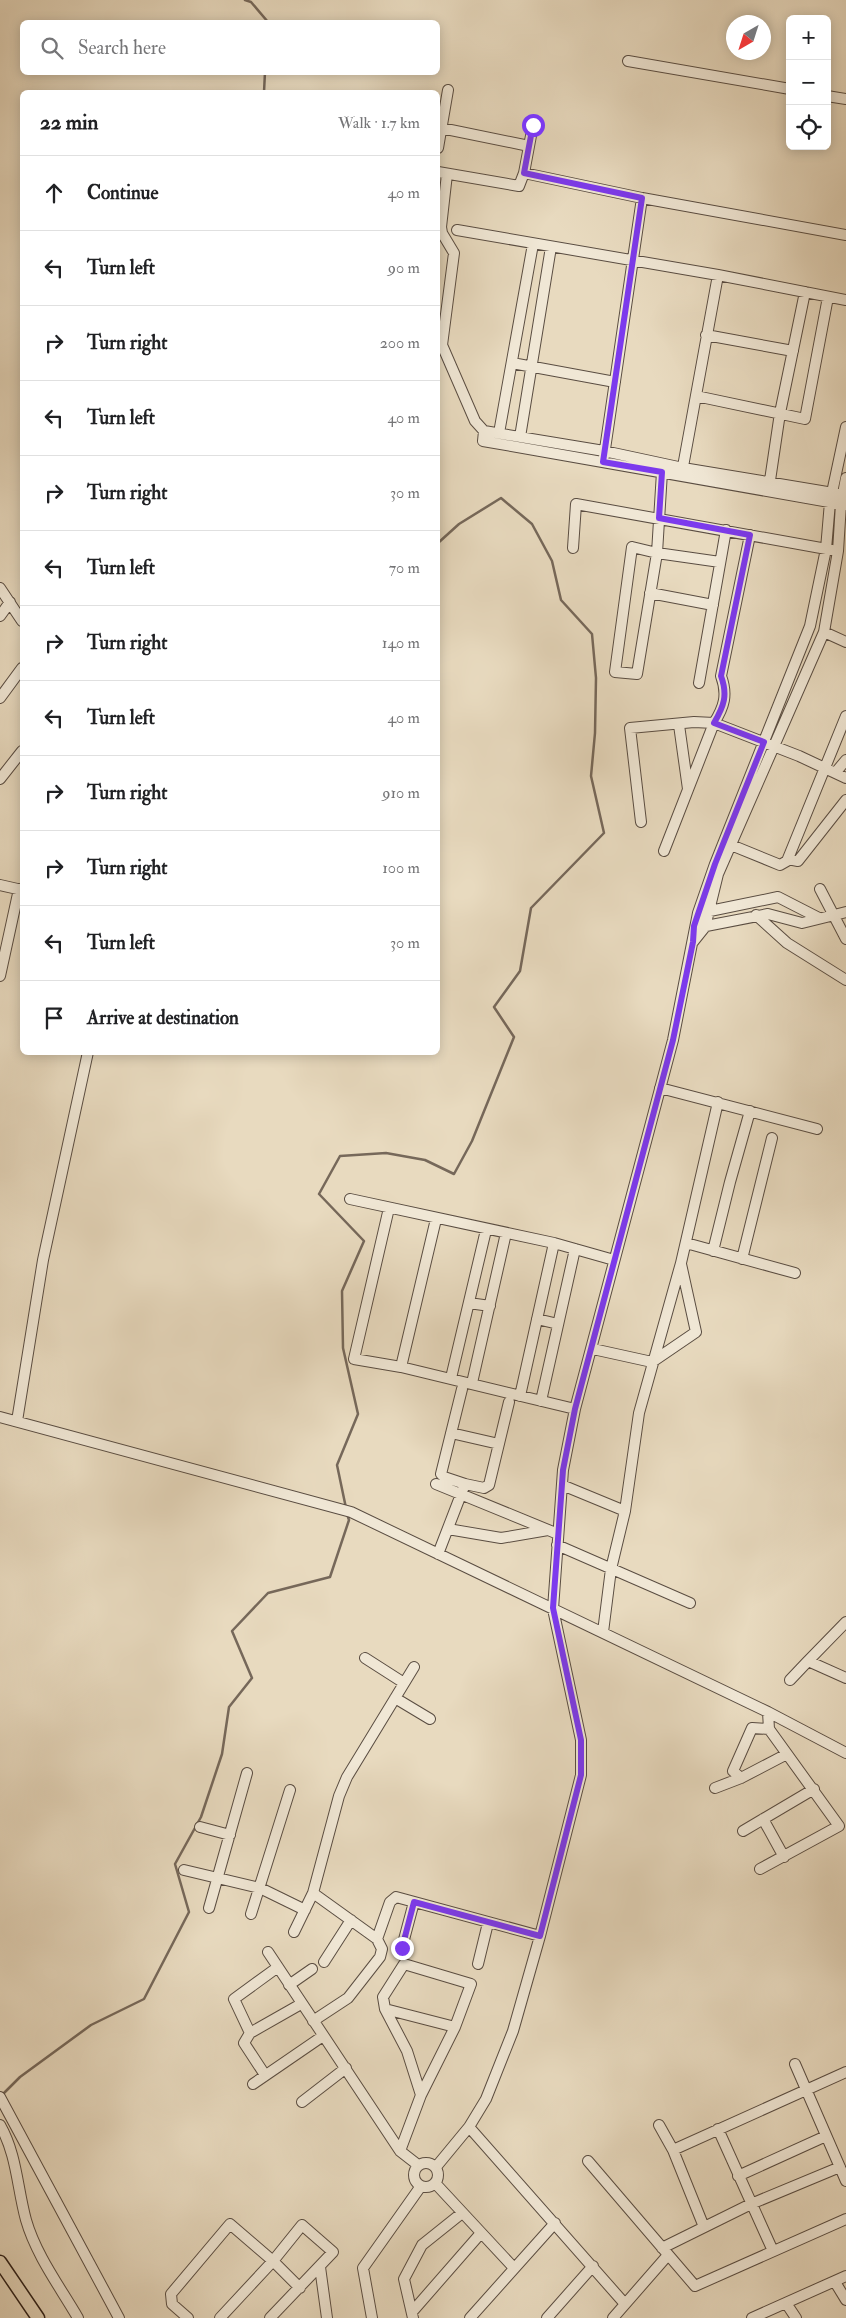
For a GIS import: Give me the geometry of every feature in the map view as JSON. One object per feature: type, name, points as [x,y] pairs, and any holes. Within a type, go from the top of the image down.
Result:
[{"type":"main road","points":[[0,2262],[38,2318]]},
{"type":"street","points":[[628,61],[786,88]]},
{"type":"street","points":[[440,135],[448,90]]},
{"type":"street","points":[[831,97],[846,99]]},
{"type":"street","points":[[533,125],[524,173],[519,186],[442,173],[441,227],[442,233],[454,252],[442,346],[475,421],[484,430],[604,450],[682,472],[844,499]]},
{"type":"street","points":[[441,128],[529,146]]},
{"type":"street","points":[[524,173],[642,198],[846,235]]},
{"type":"street","points":[[603,462],[642,198]]},
{"type":"street","points":[[456,230],[633,259],[846,300]]},
{"type":"street","points":[[499,433],[533,244]]},
{"type":"street","points":[[520,437],[551,247]]},
{"type":"street","points":[[682,472],[718,275]]},
{"type":"street","points":[[769,486],[780,413],[805,292]]},
{"type":"street","points":[[696,396],[805,418],[828,297]]},
{"type":"street","points":[[706,335],[793,352]]},
{"type":"street","points":[[512,363],[615,382]]},
{"type":"street","points":[[436,2168],[469,2128],[486,2099],[513,2031],[540,1936],[581,1775],[581,1740],[553,1608],[555,1536],[575,1409],[593,1349],[614,1260],[673,1040],[693,942],[694,926],[715,864],[810,626],[826,549],[831,497],[846,427]]},
{"type":"street","points":[[484,430],[483,441],[662,472],[682,472]]},
{"type":"street","points":[[662,472],[657,553],[637,674],[615,672],[632,547],[657,553],[720,562]]},
{"type":"street","points":[[693,942],[705,927],[718,874],[776,746],[824,632],[838,551],[846,478]]},
{"type":"street","points":[[573,548],[576,504],[838,551]]},
{"type":"street","points":[[699,684],[726,530]]},
{"type":"street","points":[[664,851],[714,723],[725,706],[726,688],[721,676],[750,535]]},
{"type":"street","points":[[0,588],[20,618]]},
{"type":"street","points":[[650,593],[713,604]]},
{"type":"street","points":[[0,616],[10,602]]},
{"type":"street","points":[[824,632],[846,642]]},
{"type":"street","points":[[0,698],[20,671]]},
{"type":"street","points":[[732,845],[780,864],[785,864],[846,716]]},
{"type":"street","points":[[642,822],[630,728],[679,725],[694,722],[714,723],[776,746],[846,778]]},
{"type":"street","points":[[679,725],[688,790]]},
{"type":"street","points":[[2,774],[20,753]]},
{"type":"street","points":[[836,772],[846,760]]},
{"type":"street","points":[[788,859],[798,861],[846,800]]},
{"type":"street","points":[[0,884],[20,890],[3,950],[0,976]]},
{"type":"street","points":[[820,889],[846,939]]},
{"type":"street","points":[[698,913],[773,897],[782,897],[800,910],[819,918]]},
{"type":"street","points":[[756,915],[763,910],[773,897]]},
{"type":"street","points":[[694,926],[705,927],[756,915],[774,914],[802,923],[846,912]]},
{"type":"street","points":[[756,915],[787,943],[846,980]]},
{"type":"street","points":[[17,1421],[43,1260],[87,1055]]},
{"type":"street","points":[[660,1088],[817,1129]]},
{"type":"street","points":[[603,1632],[611,1569],[625,1511],[639,1413],[681,1263],[718,1102]]},
{"type":"street","points":[[713,1252],[750,1110]]},
{"type":"street","points":[[742,1259],[772,1138]]},
{"type":"street","points":[[350,1199],[486,1230],[554,1243],[614,1260]]},
{"type":"street","points":[[389,1208],[354,1359],[401,1366],[575,1409]]},
{"type":"street","points":[[401,1366],[436,1219]]},
{"type":"street","points":[[451,1378],[486,1230]]},
{"type":"street","points":[[472,1383],[506,1233]]},
{"type":"street","points":[[520,1396],[554,1243]]},
{"type":"street","points":[[686,1243],[713,1252],[795,1273]]},
{"type":"street","points":[[541,1401],[575,1249]]},
{"type":"street","points":[[593,1349],[652,1362],[696,1332],[681,1263]]},
{"type":"street","points":[[469,1303],[490,1306]]},
{"type":"street","points":[[537,1319],[558,1324]]},
{"type":"street","points":[[462,1389],[441,1474],[466,1484],[487,1488],[509,1402]]},
{"type":"street","points":[[1,1417],[346,1511],[553,1608],[845,1750]]},
{"type":"street","points":[[451,1433],[499,1444]]},
{"type":"street","points":[[436,1484],[555,1536],[611,1569],[690,1603]]},
{"type":"street","points":[[438,1554],[466,1484]]},
{"type":"street","points":[[562,1485],[625,1511]]},
{"type":"street","points":[[448,1530],[501,1538],[555,1536]]},
{"type":"street","points":[[790,1680],[845,1625]]},
{"type":"street","points":[[365,1658],[404,1683]]},
{"type":"street","points":[[808,1661],[846,1678]]},
{"type":"street","points":[[294,1932],[313,1893],[343,1784],[414,1666]]},
{"type":"street","points":[[395,1698],[430,1719]]},
{"type":"street","points":[[740,1778],[733,1771],[752,1728],[768,1712]]},
{"type":"street","points":[[760,1869],[839,1826],[769,1729],[768,1712]]},
{"type":"street","points":[[752,1728],[769,1729]]},
{"type":"street","points":[[715,1788],[740,1778],[787,1754]]},
{"type":"street","points":[[210,1908],[247,1773]]},
{"type":"street","points":[[743,1831],[814,1789]]},
{"type":"street","points":[[251,1914],[290,1790]]},
{"type":"street","points":[[763,1819],[784,1857]]},
{"type":"street","points":[[200,1827],[230,1835]]},
{"type":"street","points":[[184,1870],[260,1888],[305,1910]]},
{"type":"street","points":[[313,1893],[377,1939],[382,1949],[380,1957],[348,1998],[313,2020]]},
{"type":"street","points":[[377,1939],[390,1902],[396,1897],[540,1936]]},
{"type":"street","points":[[402,1948],[414,1902]]},
{"type":"street","points":[[324,1962],[351,1920]]},
{"type":"street","points":[[478,1964],[488,1923]]},
{"type":"street","points":[[268,1952],[400,2151],[418,2165],[430,2163],[436,2168],[438,2175],[436,2183],[429,2187],[421,2186],[414,2176],[418,2165]]},
{"type":"street","points":[[400,2151],[421,2095],[455,2027],[471,1984],[404,1964],[383,1997],[385,2009],[407,2051],[421,2095]]},
{"type":"street","points":[[250,2033],[234,1999],[278,1967]]},
{"type":"street","points":[[289,1984],[312,1969]]},
{"type":"street","points":[[265,2075],[244,2043],[250,2033],[301,2004]]},
{"type":"street","points":[[385,2009],[455,2027]]},
{"type":"street","points":[[253,2084],[323,2036]]},
{"type":"street","points":[[795,2064],[846,2181]]},
{"type":"street","points":[[302,2102],[346,2068]]},
{"type":"street","points":[[673,2150],[846,2072]]},
{"type":"street","points":[[0,2097],[119,2318]]},
{"type":"street","points":[[0,2125],[10,2143],[26,2220],[33,2241],[78,2318]]},
{"type":"street","points":[[659,2125],[673,2150],[704,2227]]},
{"type":"street","points":[[469,2128],[625,2304]]},
{"type":"street","points":[[718,2130],[773,2251]]},
{"type":"street","points":[[738,2176],[826,2136]]},
{"type":"street","points":[[588,2161],[694,2286],[846,2219]]},
{"type":"street","points":[[613,2318],[665,2252],[704,2227],[751,2204],[840,2167]]},
{"type":"street","points":[[436,2183],[514,2268]]},
{"type":"street","points":[[372,2318],[363,2268],[421,2186]]},
{"type":"street","points":[[413,2315],[404,2279],[422,2244],[462,2213]]},
{"type":"street","points":[[470,2318],[555,2223]]},
{"type":"street","points":[[188,2318],[172,2304],[171,2294],[230,2224],[273,2261],[300,2288]]},
{"type":"street","points":[[220,2318],[273,2261],[302,2225],[333,2252],[270,2318]]},
{"type":"street","points":[[413,2315],[481,2233]]},
{"type":"street","points":[[546,2318],[593,2266]]},
{"type":"street","points":[[320,2267],[327,2318]]},
{"type":"street","points":[[752,2318],[846,2276]]},
{"type":"street","points":[[835,2282],[846,2300]]},
{"type":"street","points":[[786,2303],[796,2318]]},
{"type":"waterway","points":[[245,0],[251,2],[266,20]]},
{"type":"waterway","points":[[264,90],[265,75]]},
{"type":"waterway","points":[[346,1508],[337,1465],[358,1414],[343,1348],[342,1291],[364,1241],[319,1194],[340,1156],[386,1153],[425,1160],[454,1174],[472,1141],[514,1037],[494,1007],[520,971],[531,908],[604,833],[591,776],[595,733],[596,678],[592,634],[561,600],[552,561],[532,524],[501,498],[459,524],[440,541]]},
{"type":"waterway","points":[[1,2096],[20,2077],[91,2025],[144,1999],[189,1912],[175,1864],[201,1817],[222,1754],[229,1707],[252,1678],[232,1631],[268,1593],[330,1577],[349,1520],[347,1514]]},
{"type":"route","points":[[402,1948],[414,1902],[540,1936],[581,1775],[581,1740],[553,1608],[563,1470],[575,1409],[593,1349],[614,1260],[673,1040],[693,942],[694,926],[715,864],[764,742],[714,723],[725,706],[726,688],[721,676],[750,535],[659,518],[662,472],[603,462],[642,198],[524,173],[533,125]]}]
